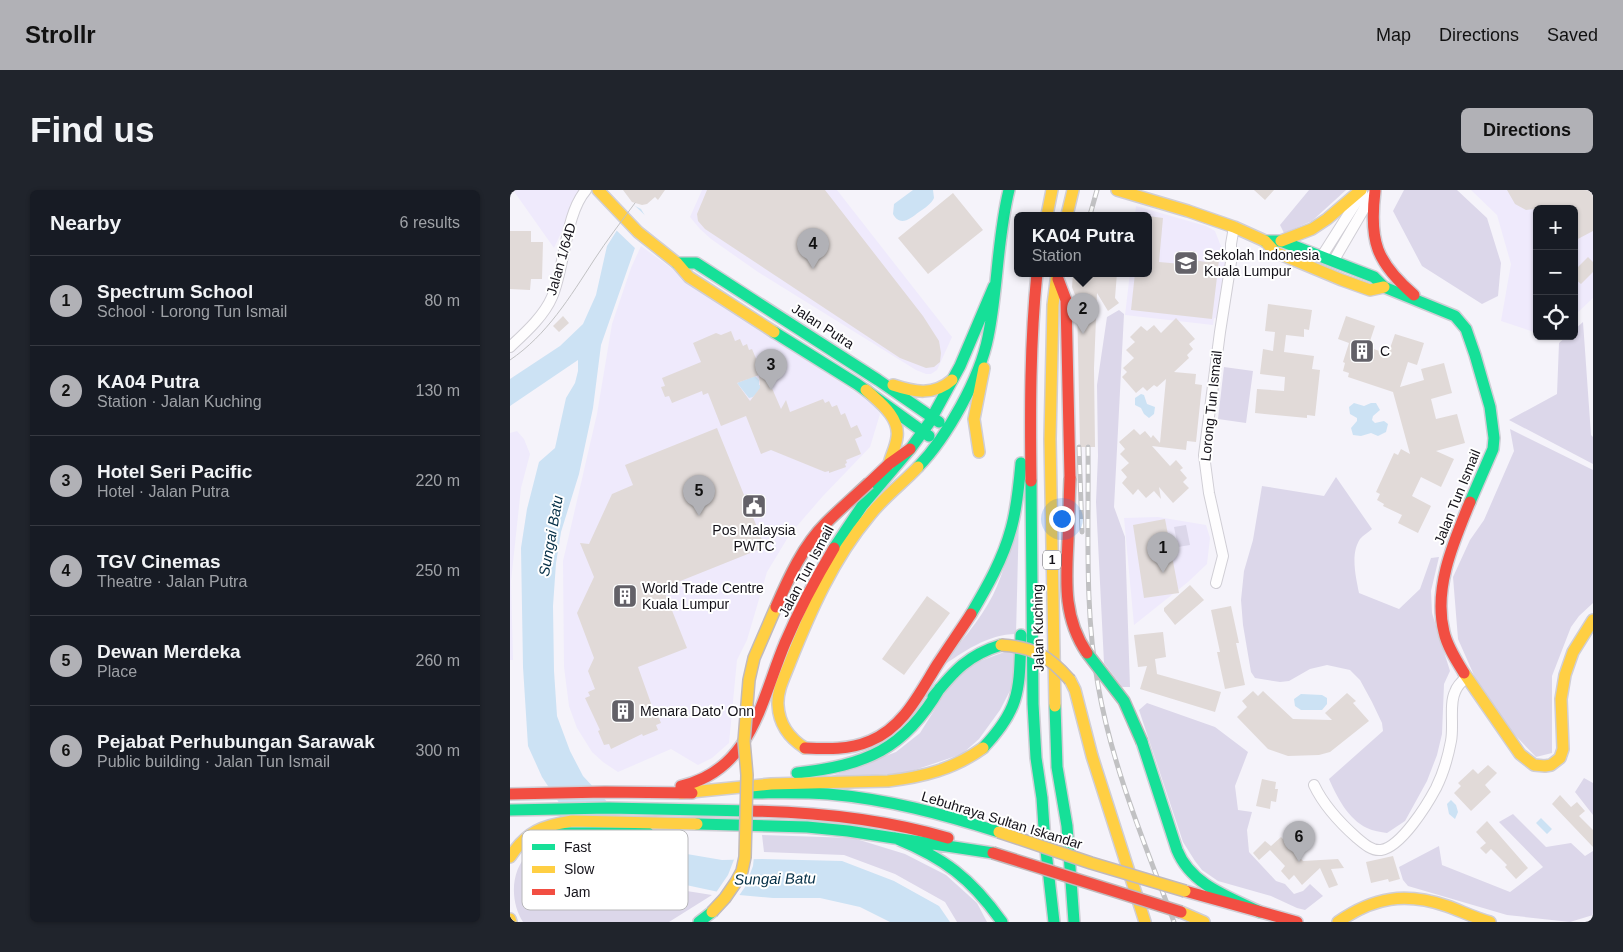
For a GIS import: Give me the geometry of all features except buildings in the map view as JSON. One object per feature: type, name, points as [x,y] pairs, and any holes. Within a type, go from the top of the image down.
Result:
[{"type":"main road","name":"Jalan Tun Ismail","points":[[805,748],[787,733],[780,720],[778,704],[782,685],[799,638],[815,602],[850,542],[870,515],[930,454],[969,386],[985,350],[990,328],[1004,209],[1009,190]]},
{"type":"main road","points":[[1048,212],[1052,190]]},
{"type":"main road","points":[[1068,212],[1072,190]]},
{"type":"main road","name":"Jalan Tun Ismail","points":[[1117,190],[1234,226],[1266,242],[1275,252],[1342,280],[1370,290],[1384,287]]},
{"type":"main road","points":[[1281,241],[1312,229],[1369,190],[1374,243],[1380,259],[1406,289],[1423,302]]},
{"type":"main road","name":"Jalan Putra","points":[[600,193],[657,248],[677,263],[704,288],[866,390],[924,431],[937,444]]},
{"type":"main road","name":"Jalan Tun Ismail","points":[[1266,242],[1281,241],[1327,261],[1374,277],[1384,287],[1455,316],[1463,324],[1488,403],[1495,433],[1493,448],[1451,552],[1441,599],[1440,616],[1443,631],[1452,652],[1467,677],[1513,746],[1522,757],[1535,765],[1548,766],[1555,763],[1562,755],[1561,702],[1565,672],[1572,654],[1593,620]]},
{"type":"main road","points":[[1308,266],[1327,261],[1330,272],[1342,280]]},
{"type":"main road","name":"Jalan Putra","points":[[677,263],[696,263],[878,380],[946,428]]},
{"type":"main road","name":"Jalan Kuching","points":[[1037,277],[1032,325],[1030,394],[1033,704],[1036,758],[1042,798],[1054,922]]},
{"type":"main road","name":"Jalan Kuching","points":[[1057,277],[1053,305],[1050,400],[1052,631],[1057,767],[1069,843],[1074,922]]},
{"type":"main road","points":[[1058,277],[1066,300],[1070,478],[1066,570],[1068,609],[1082,646],[1124,701],[1132,716],[1177,850],[1184,864],[1208,886],[1260,912]]},
{"type":"main road","name":"Jalan Tun Ismail","points":[[628,793],[697,783],[716,772],[730,759],[746,738],[760,714],[788,637],[830,553],[868,499],[933,418],[958,374],[994,286]]},
{"type":"main road","points":[[979,452],[974,419],[984,368],[985,350]]},
{"type":"main road","points":[[878,380],[907,390],[934,392],[947,385],[958,374]]},
{"type":"main road","points":[[866,390],[896,421],[898,437],[891,453],[889,464]]},
{"type":"main road","points":[[805,748],[847,747],[866,743],[881,736],[904,715],[966,622],[996,568],[1018,504],[1023,434],[1030,394]]},
{"type":"main road","points":[[699,922],[725,898],[742,871],[746,841],[747,775],[744,742],[749,680],[754,658],[786,586],[798,560],[825,524],[889,464],[910,449]]},
{"type":"main road","points":[[681,793],[771,784],[907,779],[952,768],[982,748],[998,733],[1012,709],[1018,693],[1028,514],[1032,503]]},
{"type":"main road","points":[[805,748],[814,753],[840,756],[867,750],[884,741],[907,725],[957,668],[971,656],[986,649],[1001,645],[1013,645],[1032,649],[1043,654],[1055,663],[1070,680],[1075,690],[1092,756],[1145,922]]},
{"type":"main road","points":[[681,793],[765,776],[848,765],[896,743],[916,723],[940,688]]},
{"type":"main road","name":"Lebuhraya Sultan Iskandar","points":[[510,794],[605,792],[828,794],[918,809],[960,819],[1083,860],[1297,922]]},
{"type":"main road","points":[[510,810],[624,808],[793,812],[842,816],[917,829],[1215,922]]},
{"type":"main road","points":[[513,819],[807,827],[848,831],[993,853]]},
{"type":"main road","points":[[534,830],[543,826],[572,820]]},
{"type":"main road","points":[[686,830],[731,825]]},
{"type":"main road","points":[[895,838],[941,859],[956,870],[992,907],[1002,922]]},
{"type":"main road","points":[[510,858],[522,840]]},
{"type":"main road","points":[[1069,843],[1085,922]]},
{"type":"main road","points":[[510,858],[522,849]]},
{"type":"main road","points":[[1338,922],[1350,912],[1384,898],[1400,896],[1444,906],[1490,922]]},
{"type":"main road","points":[[1181,912],[1204,922]]},
{"type":"street","name":"Jalan 1/64D","points":[[510,347],[531,326],[552,298],[579,199],[586,190]]},
{"type":"street","points":[[1327,261],[1369,190]]},
{"type":"street","name":"Lorong Tun Ismail","points":[[1216,583],[1223,556],[1208,492],[1204,455],[1231,262],[1234,226]]},
{"type":"street","points":[[1314,785],[1330,810],[1363,843],[1373,849],[1380,850],[1392,846],[1411,825],[1435,789],[1442,773],[1451,740],[1455,692],[1467,677]]},
{"type":"shaded area","points":[[513,190],[581,190],[554,248]]},
{"type":"shaded area","points":[[702,190],[837,190],[952,337],[937,370],[931,374],[926,374],[916,370],[758,272],[711,239],[690,217]]},
{"type":"shaded area","points":[[1309,190],[1346,190],[1312,221],[1284,233],[1280,225]]},
{"type":"shaded area","points":[[1404,190],[1457,190],[1487,218],[1501,263],[1498,296],[1482,304],[1422,266],[1393,211]]},
{"type":"shaded area","points":[[1471,190],[1593,190],[1593,298],[1578,312],[1578,205],[1533,205],[1533,332],[1501,321],[1511,264],[1497,215]]},
{"type":"shaded area","name":"Sekolah Indonesia Kuala Lumpur","points":[[1136,206],[1206,226],[1215,231],[1222,249],[1226,253],[1217,319],[1214,318],[1213,325],[1125,315],[1130,277],[1152,277],[1152,212],[1135,212]]},
{"type":"shaded area","points":[[641,246],[725,307],[872,403],[880,414],[870,447],[790,534],[767,572],[747,640],[737,660],[729,743],[712,758],[698,765],[671,749],[618,772],[592,752],[577,728],[569,706],[564,667],[563,561],[597,414],[612,324],[631,268]]},
{"type":"shaded area","points":[[1119,310],[1124,314],[1114,507],[1125,537],[1130,687],[1122,687],[1104,663],[1096,502],[1098,456],[1097,385],[1107,317]]},
{"type":"shaded area","points":[[1583,322],[1591,435],[1593,437],[1593,464],[1509,420],[1557,394],[1559,343],[1562,340],[1578,340],[1578,326]]},
{"type":"shaded area","points":[[1224,367],[1253,371],[1246,423],[1218,419]]},
{"type":"shaded area","points":[[1510,429],[1593,470],[1593,603],[1579,616],[1571,627],[1552,676],[1552,753],[1536,757],[1514,734],[1477,682],[1458,639],[1453,577],[1470,540],[1484,520],[1514,451]]},
{"type":"shaded area","points":[[517,431],[524,439],[530,454],[521,488],[511,581],[513,660],[510,660],[510,433]]},
{"type":"shaded area","points":[[1336,477],[1372,529],[1360,539],[1355,552],[1356,580],[1359,593],[1399,609],[1420,589],[1431,558],[1439,557],[1431,591],[1432,613],[1450,671],[1444,684],[1442,734],[1437,755],[1427,781],[1405,821],[1387,833],[1369,829],[1354,819],[1340,800],[1329,779],[1383,731],[1382,723],[1360,680],[1350,670],[1327,665],[1310,669],[1289,681],[1280,682],[1255,678],[1251,672],[1243,625],[1241,600],[1244,571],[1253,540],[1262,486],[1324,496]]},
{"type":"shaded area","points":[[1019,515],[1016,634],[986,640],[941,667],[988,605],[1004,566]]},
{"type":"shaded area","points":[[1158,517],[1206,525],[1210,538],[1207,564],[1188,582],[1134,625],[1124,518]]},
{"type":"shaded area","points":[[1186,525],[1190,545],[1178,547],[1174,527]]},
{"type":"shaded area","points":[[1015,648],[1013,685],[1000,710],[979,739],[962,754],[906,773],[826,778],[896,752],[920,733],[953,680],[972,664]]},
{"type":"shaded area","points":[[1147,703],[1215,727],[1248,752],[1235,786],[1238,810],[1252,812],[1247,830],[1249,852],[1276,881],[1285,884],[1294,894],[1303,891],[1310,884],[1323,896],[1305,910],[1271,896],[1218,881],[1202,870],[1183,842],[1139,710]]},
{"type":"shaded area","points":[[1584,778],[1593,783],[1593,815],[1575,792]]},
{"type":"shaded area","points":[[1513,814],[1546,847],[1571,843],[1585,856],[1593,851],[1593,915],[1570,922],[1507,915],[1408,886],[1403,880],[1399,867],[1439,846],[1442,865],[1510,892],[1543,867],[1499,822]]},
{"type":"shaded area","points":[[762,835],[853,838],[905,854],[946,875],[977,903],[987,922],[957,922],[945,902],[895,874],[844,855],[764,852]]},
{"type":"shaded area","points":[[522,862],[522,910],[688,910],[688,891],[712,895],[669,922],[523,922],[514,896],[515,877]]},
{"type":"water","points":[[913,190],[933,190],[934,198],[928,206],[912,217],[902,221],[899,220],[893,214],[894,204]]},
{"type":"water","name":"Sungai Batu","points":[[633,205],[641,209],[648,221],[636,245],[601,345],[593,408],[579,474],[561,532],[556,563],[553,606],[554,671],[557,716],[570,751],[583,776],[634,830],[577,830],[542,777],[528,746],[523,667],[521,548],[527,509],[539,462],[555,448],[566,398],[575,383],[578,360],[510,406],[510,379],[560,346],[583,324],[596,295],[607,246]]},
{"type":"water","points":[[755,376],[759,380],[759,385],[764,385],[753,397],[749,398],[737,383]]},
{"type":"water","points":[[1141,394],[1144,395],[1147,404],[1155,407],[1154,414],[1149,418],[1141,408],[1135,405],[1135,398]]},
{"type":"water","points":[[1354,403],[1364,406],[1376,403],[1380,410],[1373,416],[1372,420],[1375,423],[1384,421],[1388,424],[1386,432],[1378,436],[1371,433],[1361,436],[1353,435],[1351,428],[1357,421],[1357,418],[1350,414],[1349,407]]},
{"type":"water","points":[[1301,694],[1322,695],[1327,698],[1327,704],[1322,710],[1301,710],[1295,706],[1294,699]]},
{"type":"water","points":[[1451,800],[1456,805],[1458,812],[1455,819],[1449,814],[1447,804]]},
{"type":"water","points":[[1541,818],[1552,829],[1547,834],[1536,823]]},
{"type":"water","name":"Sungai Batu","points":[[688,854],[722,860],[842,861],[894,881],[939,906],[950,922],[890,922],[860,907],[820,898],[773,898],[728,894],[688,885]]},
{"type":"pier","points":[[632,203],[650,220],[637,250],[615,229]]},
{"type":"pier","points":[[754,856],[753,866],[745,887],[738,897],[715,894],[728,875],[735,857]]},
{"type":"tram line","points":[[510,360],[547,327],[635,203]]},
{"type":"railway","points":[[1091,212],[1097,190]]},
{"type":"railway","points":[[1079,447],[1082,532]]},
{"type":"railway","points":[[1088,447],[1089,597],[1098,685],[1104,716],[1121,775],[1174,922]]},
{"type":"traffic: fast","points":[[918,467],[940,440],[961,406],[984,353],[994,301],[1002,226],[1009,190]]},
{"type":"traffic: fast","points":[[1265,241],[1281,241],[1374,277],[1384,287],[1455,316],[1466,329],[1490,407],[1494,438],[1493,449],[1470,502]]},
{"type":"traffic: fast","points":[[677,263],[696,263],[878,380],[939,422]]},
{"type":"traffic: fast","points":[[834,548],[862,506],[911,448],[929,423],[960,366],[994,286]]},
{"type":"traffic: fast","points":[[774,332],[857,384],[929,436]]},
{"type":"traffic: fast","points":[[971,614],[994,573],[1008,540],[1016,505],[1021,463]]},
{"type":"traffic: fast","points":[[1031,481],[1033,704],[1036,758],[1042,798],[1054,922]]},
{"type":"traffic: fast","points":[[983,748],[996,734],[1012,708],[1016,696],[1020,669],[1021,635]]},
{"type":"traffic: fast","points":[[933,697],[962,665],[979,654],[1001,645]]},
{"type":"traffic: fast","points":[[1087,653],[1124,701],[1142,742]]},
{"type":"traffic: fast","points":[[797,773],[843,765],[881,751],[912,726],[940,688]]},
{"type":"traffic: fast","points":[[1055,706],[1057,767],[1067,826],[1074,922]]},
{"type":"traffic: fast","points":[[1142,742],[1177,850],[1183,862],[1201,881],[1212,889],[1260,912]]},
{"type":"traffic: fast","points":[[748,793],[818,793],[850,796],[936,813],[999,832]]},
{"type":"traffic: fast","points":[[510,810],[609,808],[750,811]]},
{"type":"traffic: fast","points":[[697,824],[807,827],[848,831],[993,853]]},
{"type":"traffic: fast","points":[[895,838],[928,853],[955,871],[979,893],[1002,922]]},
{"type":"traffic: fast","points":[[699,922],[712,912]]},
{"type":"traffic: slow","points":[[598,190],[638,232],[677,263],[689,277],[774,332]]},
{"type":"traffic: slow","points":[[1048,212],[1052,190]]},
{"type":"traffic: slow","points":[[1068,212],[1073,190]]},
{"type":"traffic: slow","points":[[1117,190],[1234,227],[1265,241],[1275,252],[1342,280],[1370,290],[1384,287]]},
{"type":"traffic: slow","points":[[1281,241],[1312,229],[1327,219],[1361,190]]},
{"type":"traffic: slow","points":[[1055,706],[1050,439],[1053,305],[1056,277]]},
{"type":"traffic: slow","points":[[979,452],[974,419],[984,368]]},
{"type":"traffic: slow","points":[[893,385],[916,391],[924,391],[938,389],[952,380]]},
{"type":"traffic: slow","points":[[866,390],[887,410],[895,423],[897,430],[896,441],[889,464]]},
{"type":"traffic: slow","points":[[805,748],[794,740],[786,730],[780,718],[778,700],[785,675],[805,625],[834,568],[857,532],[875,508],[918,467]]},
{"type":"traffic: slow","points":[[712,912],[736,882],[742,871],[745,857],[747,775],[744,741],[749,680],[754,658],[776,607]]},
{"type":"traffic: slow","points":[[1464,673],[1520,754],[1534,765],[1551,765],[1560,758],[1563,749],[1561,699],[1565,675],[1573,652],[1593,620]]},
{"type":"traffic: slow","points":[[1001,645],[1022,648],[1040,654],[1055,665],[1070,680]]},
{"type":"traffic: slow","points":[[1070,680],[1075,690],[1092,756],[1145,922]]},
{"type":"traffic: slow","points":[[681,793],[771,784],[888,781],[938,771],[961,761],[983,748]]},
{"type":"traffic: slow","points":[[539,830],[572,821],[697,824]]},
{"type":"traffic: slow","points":[[999,832],[1091,863],[1185,891]]},
{"type":"traffic: slow","points":[[510,857],[522,842]]},
{"type":"traffic: slow","points":[[1338,922],[1377,902],[1404,898],[1447,906],[1490,922]]},
{"type":"traffic: slow","points":[[1181,912],[1204,922]]},
{"type":"traffic: jam","points":[[1375,191],[1373,224],[1378,249],[1383,261],[1391,272],[1414,295]]},
{"type":"traffic: jam","points":[[1031,481],[1031,377],[1037,277]]},
{"type":"traffic: jam","points":[[1058,279],[1066,300],[1070,478]]},
{"type":"traffic: jam","points":[[869,483],[889,464],[910,449]]},
{"type":"traffic: jam","points":[[1070,478],[1068,599],[1074,626],[1079,640],[1087,653]]},
{"type":"traffic: jam","points":[[776,607],[791,573],[810,542],[826,523],[869,483]]},
{"type":"traffic: jam","points":[[1464,673],[1445,637],[1441,615],[1441,599],[1447,565],[1470,502]]},
{"type":"traffic: jam","points":[[681,786],[705,778],[724,765],[739,749],[751,730],[796,618],[834,548]]},
{"type":"traffic: jam","points":[[805,748],[830,749],[854,746],[870,741],[892,728],[917,698],[971,614]]},
{"type":"traffic: jam","points":[[510,794],[692,793]]},
{"type":"traffic: jam","points":[[750,811],[800,813],[875,821],[948,838]]},
{"type":"traffic: jam","points":[[993,853],[1181,912]]},
{"type":"traffic: jam","points":[[1185,891],[1297,922]]},
{"type":"place","name":"Sekolah Indonesia Kuala Lumpur","points":[[1186,263]]},
{"type":"place","name":"TGV Cinemas","points":[[813,269]]},
{"type":"place","name":"KA04 Putra","points":[[1083,334]]},
{"type":"place","name":"C","points":[[1362,351]]},
{"type":"place","name":"Hotel Seri Pacific","points":[[771,390]]},
{"type":"place","name":"Pos Malaysia PWTC","points":[[754,506]]},
{"type":"place","name":"Dewan Merdeka","points":[[699,516]]},
{"type":"place","name":"Spectrum School","points":[[1163,573]]},
{"type":"place","name":"World Trade Centre Kuala Lumpur","points":[[625,596]]},
{"type":"place","name":"Menara Dato' Onn","points":[[623,711]]},
{"type":"place","name":"Pejabat Perhubungan Sarawak","points":[[1299,862]]}]
